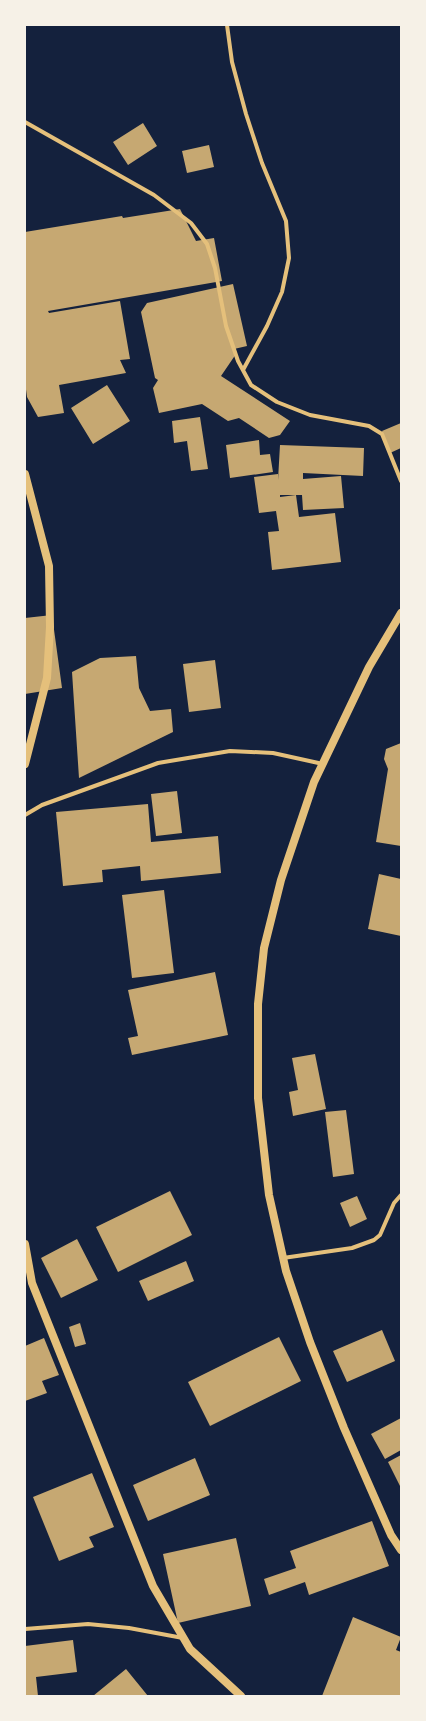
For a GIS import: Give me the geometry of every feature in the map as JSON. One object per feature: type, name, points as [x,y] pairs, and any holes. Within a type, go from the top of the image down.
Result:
[{"type":"main road","points":[[25,474],[48,566],[50,627],[48,678],[25,764]]},
{"type":"main road","points":[[401,613],[369,667],[314,782],[281,880],[264,948],[258,1004],[258,1098],[269,1195],[283,1258],[310,1342],[344,1428],[391,1535],[401,1550]]},
{"type":"main road","points":[[25,1244],[32,1282],[153,1586],[190,1649],[241,1696]]},
{"type":"street","points":[[227,25],[232,62],[246,114],[262,164],[286,221],[290,258],[282,292],[268,326],[243,370]]},
{"type":"street","points":[[25,122],[154,194],[191,223],[206,244],[215,268],[226,326],[243,370],[251,385],[277,402],[310,415],[369,426],[382,434],[401,481]]},
{"type":"street","points":[[25,815],[42,804],[158,763],[230,751],[273,753],[323,764]]},
{"type":"street","points":[[283,1258],[352,1248],[374,1240],[380,1236],[394,1203],[401,1195]]},
{"type":"street","points":[[25,1629],[88,1624],[129,1628],[183,1638]]},
{"type":"building","points":[[143,123],[157,146],[128,165],[113,142]]},
{"type":"building","points":[[209,145],[214,167],[187,173],[182,151]]},
{"type":"building","points":[[180,209],[196,241],[214,238],[222,281],[48,311],[49,313],[120,301],[130,359],[120,360],[126,373],[59,385],[64,413],[38,417],[27,397],[25,382],[25,232],[122,216],[123,218]]},
{"type":"building","points":[[233,284],[247,346],[234,349],[236,354],[221,376],[290,421],[280,435],[269,438],[239,418],[228,421],[202,404],[159,413],[153,388],[158,380],[155,378],[141,312],[147,303]]},
{"type":"building","points":[[107,385],[130,421],[93,444],[71,408]]},
{"type":"building","points":[[200,417],[208,469],[191,471],[187,441],[174,443],[172,421]]},
{"type":"building","points":[[401,423],[401,448],[390,453],[382,431]]},
{"type":"building","points":[[259,440],[260,455],[270,454],[273,472],[230,478],[226,445]]},
{"type":"building","points":[[280,445],[364,448],[363,476],[303,473],[303,479],[341,476],[344,508],[303,510],[302,495],[296,495],[299,517],[335,513],[341,562],[272,570],[268,532],[279,531],[276,511],[259,513],[254,477],[278,474],[278,480]],"holes":[[[280,495],[296,495],[280,497]]]},
{"type":"building","points":[[52,615],[62,688],[25,694],[25,618]]},
{"type":"building","points":[[136,656],[139,688],[150,711],[171,709],[173,732],[79,778],[72,672],[100,658]]},
{"type":"building","points":[[215,660],[221,708],[189,712],[183,664]]},
{"type":"building","points":[[401,743],[401,846],[376,842],[388,769],[384,759],[386,749]]},
{"type":"building","points":[[177,791],[182,833],[156,836],[151,794]]},
{"type":"building","points":[[148,804],[151,842],[218,836],[221,873],[141,881],[140,866],[102,870],[103,882],[63,886],[56,812]]},
{"type":"building","points":[[379,874],[401,879],[401,936],[368,929]]},
{"type":"building","points":[[164,890],[174,973],[132,978],[122,895]]},
{"type":"building","points":[[215,972],[228,1035],[132,1055],[128,1038],[138,1036],[128,990]]},
{"type":"building","points":[[315,1054],[326,1109],[293,1116],[289,1092],[298,1090],[292,1058]]},
{"type":"building","points":[[346,1110],[354,1174],[333,1177],[325,1112]]},
{"type":"building","points":[[170,1191],[192,1235],[118,1272],[96,1227]]},
{"type":"building","points":[[357,1196],[367,1219],[350,1227],[340,1203]]},
{"type":"building","points":[[77,1239],[98,1280],[61,1298],[41,1258]]},
{"type":"building","points":[[186,1261],[194,1281],[148,1301],[139,1281]]},
{"type":"building","points":[[80,1323],[86,1344],[75,1347],[69,1327]]},
{"type":"building","points":[[382,1330],[395,1361],[347,1382],[333,1351]]},
{"type":"building","points":[[279,1337],[301,1381],[210,1426],[188,1382]]},
{"type":"building","points":[[44,1338],[59,1375],[42,1381],[47,1393],[25,1401],[25,1346]]},
{"type":"building","points":[[401,1418],[401,1450],[385,1459],[371,1434]]},
{"type":"building","points":[[401,1455],[401,1488],[388,1462]]},
{"type":"building","points":[[195,1458],[210,1495],[148,1521],[133,1485]]},
{"type":"building","points":[[92,1473],[114,1527],[89,1537],[94,1547],[59,1561],[33,1497]]},
{"type":"building","points":[[372,1521],[389,1566],[309,1595],[305,1582],[269,1595],[264,1579],[296,1568],[290,1551]]},
{"type":"building","points":[[236,1538],[251,1606],[178,1623],[163,1554]]},
{"type":"building","points":[[353,1617],[401,1637],[396,1650],[401,1652],[401,1696],[322,1696]]},
{"type":"building","points":[[73,1640],[77,1672],[36,1677],[38,1696],[25,1696],[25,1646]]},
{"type":"building","points":[[126,1669],[148,1696],[93,1696]]}]
